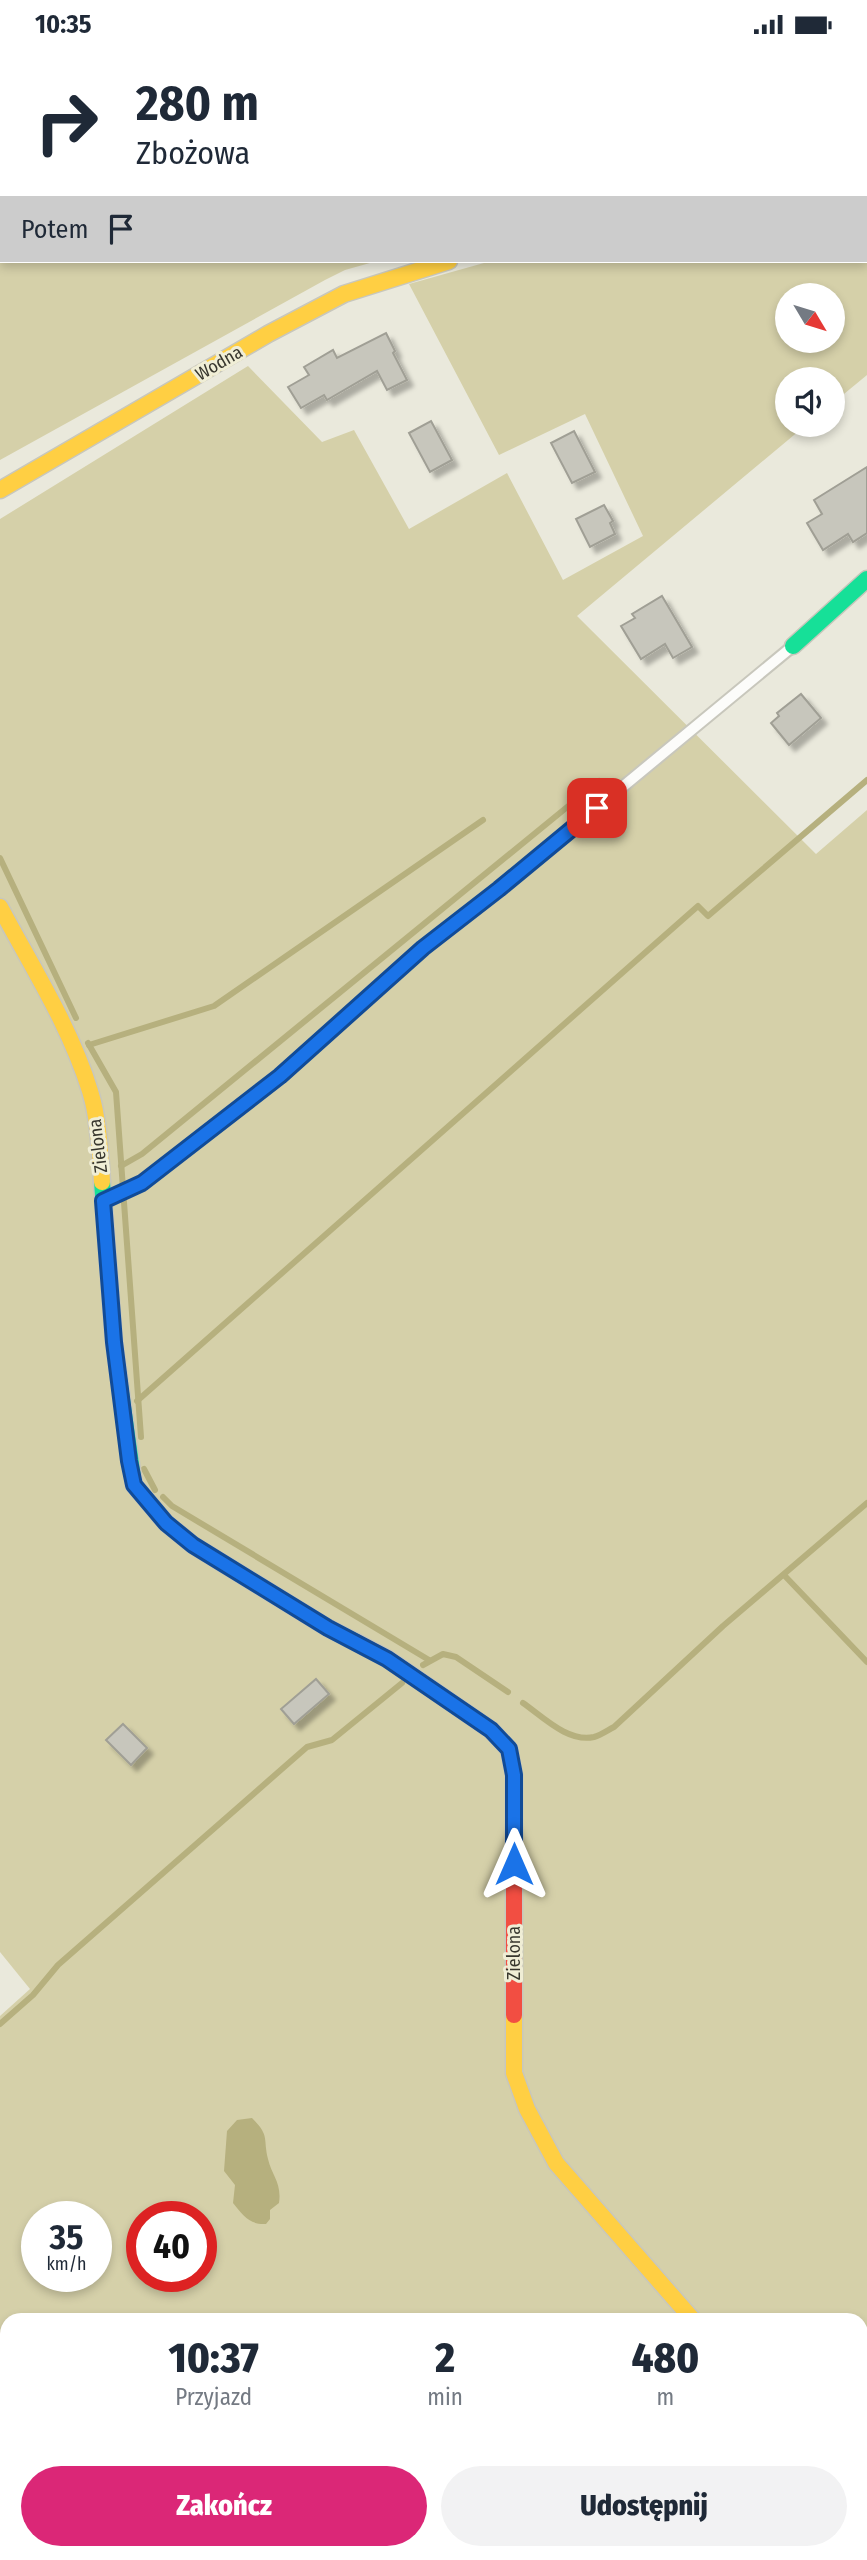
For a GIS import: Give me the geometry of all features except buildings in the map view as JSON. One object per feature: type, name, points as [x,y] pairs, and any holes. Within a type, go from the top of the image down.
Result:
[{"type":"street","name":"Wodna","points":[[0,490],[268,334],[344,294],[443,263]]},
{"type":"street","points":[[793,646],[867,579]]},
{"type":"street","name":"Zielona","points":[[0,907],[75,1047],[87,1082],[100,1148],[114,1342],[134,1485],[166,1523],[193,1545],[328,1628],[387,1659],[491,1730],[509,1749],[514,1775],[514,2073],[527,2109],[556,2163],[687,2313]]},
{"type":"lane","points":[[103,1201],[142,1183],[280,1076],[423,948],[499,889],[793,646]]},
{"type":"shaded area","points":[[0,263],[370,263],[345,270],[325,280],[0,460]]},
{"type":"shaded area","points":[[484,263],[867,263],[867,375],[845,393],[845,367],[775,367],[775,437],[792,437],[577,616],[816,854],[867,810],[867,2313],[0,2313],[0,2016],[30,1989],[0,1952],[0,519],[248,366],[322,442],[354,430],[409,529],[507,473],[563,580],[643,536],[585,414],[499,455],[409,284]]},
{"type":"shaded area","points":[[252,2118],[264,2133],[268,2159],[279,2190],[279,2203],[270,2210],[270,2219],[266,2224],[251,2221],[233,2203],[235,2185],[224,2171],[227,2131],[237,2120]]},
{"type":"waterway","points":[[137,1401],[698,906],[708,916],[867,780]]},
{"type":"waterway","points":[[121,1166],[142,1154],[599,781]]},
{"type":"waterway","points":[[89,1045],[214,1006],[483,820]]},
{"type":"waterway","points":[[0,858],[76,1018]]},
{"type":"waterway","points":[[88,1043],[116,1092],[141,1437]]},
{"type":"waterway","points":[[144,1469],[155,1490]]},
{"type":"waterway","points":[[163,1497],[172,1506],[429,1660]]},
{"type":"waterway","points":[[523,1703],[556,1727],[575,1736],[584,1738],[602,1734],[614,1727],[723,1626],[867,1503]]},
{"type":"waterway","points":[[784,1575],[867,1662]]},
{"type":"waterway","points":[[423,1665],[443,1654],[456,1657],[508,1692]]},
{"type":"waterway","points":[[0,2024],[33,1995],[58,1965],[307,1747],[332,1740],[402,1683]]},
{"type":"traffic: fast","points":[[793,646],[867,579]]},
{"type":"traffic: fast","points":[[102,1182],[114,1342],[134,1485],[166,1523],[193,1545],[328,1628],[356,1642]]},
{"type":"traffic: slow","points":[[0,490],[268,334],[344,294],[443,263]]},
{"type":"traffic: slow","points":[[0,907],[50,997],[82,1067],[95,1113],[102,1182]]},
{"type":"traffic: slow","points":[[514,2015],[514,2073],[527,2109],[556,2163],[687,2313]]},
{"type":"traffic: jam","points":[[356,1642],[388,1659],[491,1730],[509,1749],[514,1775],[514,2015]]},
{"type":"route","points":[[514,1864],[514,1775],[509,1749],[491,1730],[387,1659],[328,1628],[193,1545],[166,1523],[134,1485],[114,1342],[103,1201],[142,1183],[280,1076],[423,948],[597,808]]}]
